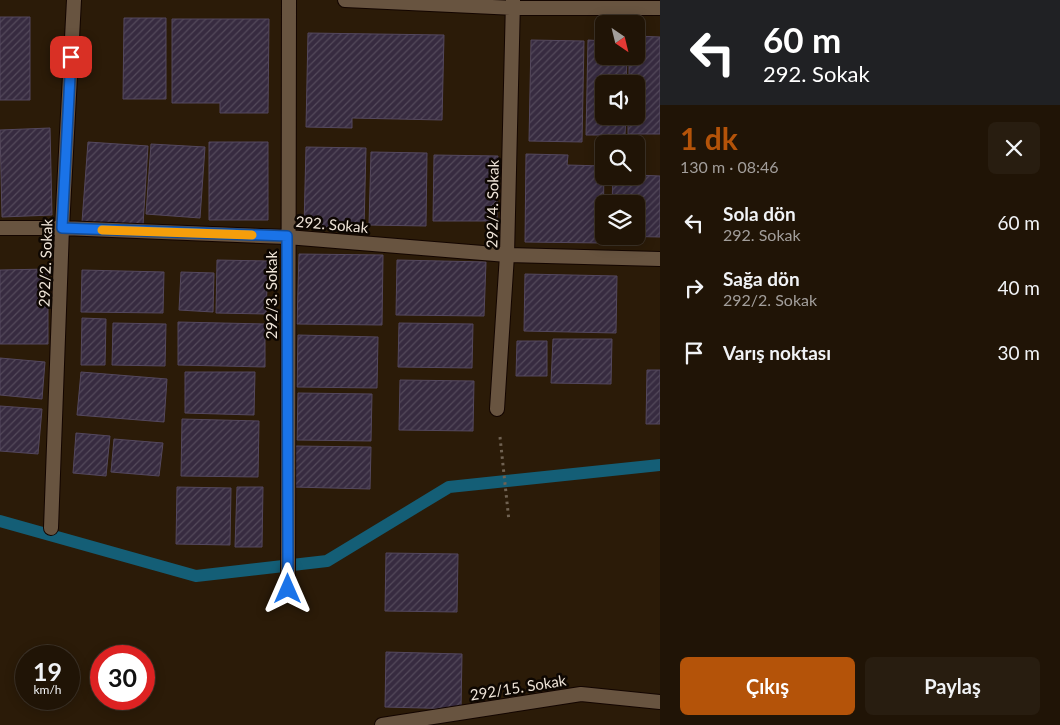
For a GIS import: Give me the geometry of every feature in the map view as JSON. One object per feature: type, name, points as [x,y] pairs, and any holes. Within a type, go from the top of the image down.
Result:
[{"type":"street","name":"292/2. Sokak","points":[[51,528],[62,228],[74,0]]},
{"type":"street","name":"292/3. Sokak","points":[[288,589],[287,236],[289,0]]},
{"type":"street","points":[[345,0],[660,8]]},
{"type":"street","name":"292/4. Sokak","points":[[497,409],[508,255],[513,4]]},
{"type":"street","name":"292. Sokak","points":[[0,228],[62,228],[287,236],[508,255],[660,259]]},
{"type":"street","name":"292/15. Sokak","points":[[382,725],[581,694],[660,702]]},
{"type":"path","points":[[497,409],[509,521]]},
{"type":"building","points":[[0,17],[30,17],[30,100],[0,100]]},
{"type":"building","points":[[124,18],[166,18],[166,99],[123,99]]},
{"type":"building","points":[[172,19],[269,19],[268,113],[220,113],[220,103],[172,103]]},
{"type":"building","points":[[308,33],[444,35],[442,120],[352,118],[352,128],[306,127]]},
{"type":"building","points":[[645,36],[660,37],[660,134],[628,134],[628,125],[645,125],[645,75],[629,75],[629,65],[645,65]]},
{"type":"building","points":[[531,40],[584,41],[582,142],[529,141]]},
{"type":"building","points":[[588,40],[595,40],[595,65],[627,65],[626,75],[595,75],[595,125],[626,125],[625,135],[586,135]]},
{"type":"building","points":[[50,128],[52,215],[2,217],[0,130]]},
{"type":"building","points":[[88,142],[148,146],[143,225],[82,222]]},
{"type":"building","points":[[209,142],[268,142],[268,220],[209,220]]},
{"type":"building","points":[[151,144],[205,147],[200,218],[146,214]]},
{"type":"building","points":[[306,147],[366,148],[364,227],[304,227]]},
{"type":"building","points":[[371,152],[427,153],[426,226],[369,225]]},
{"type":"building","points":[[526,154],[568,155],[567,165],[595,166],[595,185],[604,185],[604,195],[595,195],[595,243],[525,242]]},
{"type":"building","points":[[434,155],[498,156],[497,221],[433,221]]},
{"type":"building","points":[[645,175],[660,176],[660,237],[645,237],[645,195],[612,195],[613,185],[645,185]]},
{"type":"building","points":[[299,254],[383,255],[382,325],[297,324]]},
{"type":"building","points":[[217,260],[268,261],[266,314],[216,313]]},
{"type":"building","points":[[397,260],[486,262],[484,316],[396,315]]},
{"type":"building","points":[[48,269],[48,344],[0,344],[0,270]]},
{"type":"building","points":[[82,270],[164,272],[163,313],[81,312]]},
{"type":"building","points":[[181,272],[214,273],[213,312],[179,310]]},
{"type":"building","points":[[525,274],[617,276],[616,333],[524,331]]},
{"type":"building","points":[[82,318],[106,319],[105,365],[81,365]]},
{"type":"building","points":[[178,322],[265,324],[265,367],[178,365]]},
{"type":"building","points":[[113,323],[166,324],[165,366],[112,365]]},
{"type":"building","points":[[399,323],[473,324],[472,368],[398,367]]},
{"type":"building","points":[[298,335],[378,337],[377,388],[297,387]]},
{"type":"building","points":[[553,339],[612,339],[611,384],[551,383]]},
{"type":"building","points":[[517,341],[547,341],[547,376],[516,376]]},
{"type":"building","points":[[0,358],[45,362],[42,399],[0,395]]},
{"type":"building","points":[[647,370],[660,370],[660,424],[646,424]]},
{"type":"building","points":[[81,372],[167,379],[164,422],[77,415]]},
{"type":"building","points":[[185,372],[255,372],[254,415],[185,413]]},
{"type":"building","points":[[400,380],[474,381],[473,431],[399,430]]},
{"type":"building","points":[[298,393],[372,394],[371,441],[297,440]]},
{"type":"building","points":[[0,406],[42,409],[38,454],[0,451]]},
{"type":"building","points":[[182,419],[259,421],[258,477],[181,476]]},
{"type":"building","points":[[76,433],[110,436],[106,476],[73,473]]},
{"type":"building","points":[[114,439],[163,443],[159,476],[111,472]]},
{"type":"building","points":[[294,446],[371,447],[370,489],[293,487]]},
{"type":"building","points":[[177,487],[231,488],[230,545],[176,544]]},
{"type":"building","points":[[237,487],[263,487],[262,547],[235,547]]},
{"type":"building","points":[[386,553],[458,554],[457,612],[385,611]]},
{"type":"building","points":[[386,652],[462,654],[461,709],[385,707]]},
{"type":"waterway","points":[[0,521],[196,576],[327,561],[449,487],[660,465]]},
{"type":"slow traffic","points":[[102,230],[252,235]]},
{"type":"route","points":[[71,57],[62,228],[287,236],[288,589]]}]
